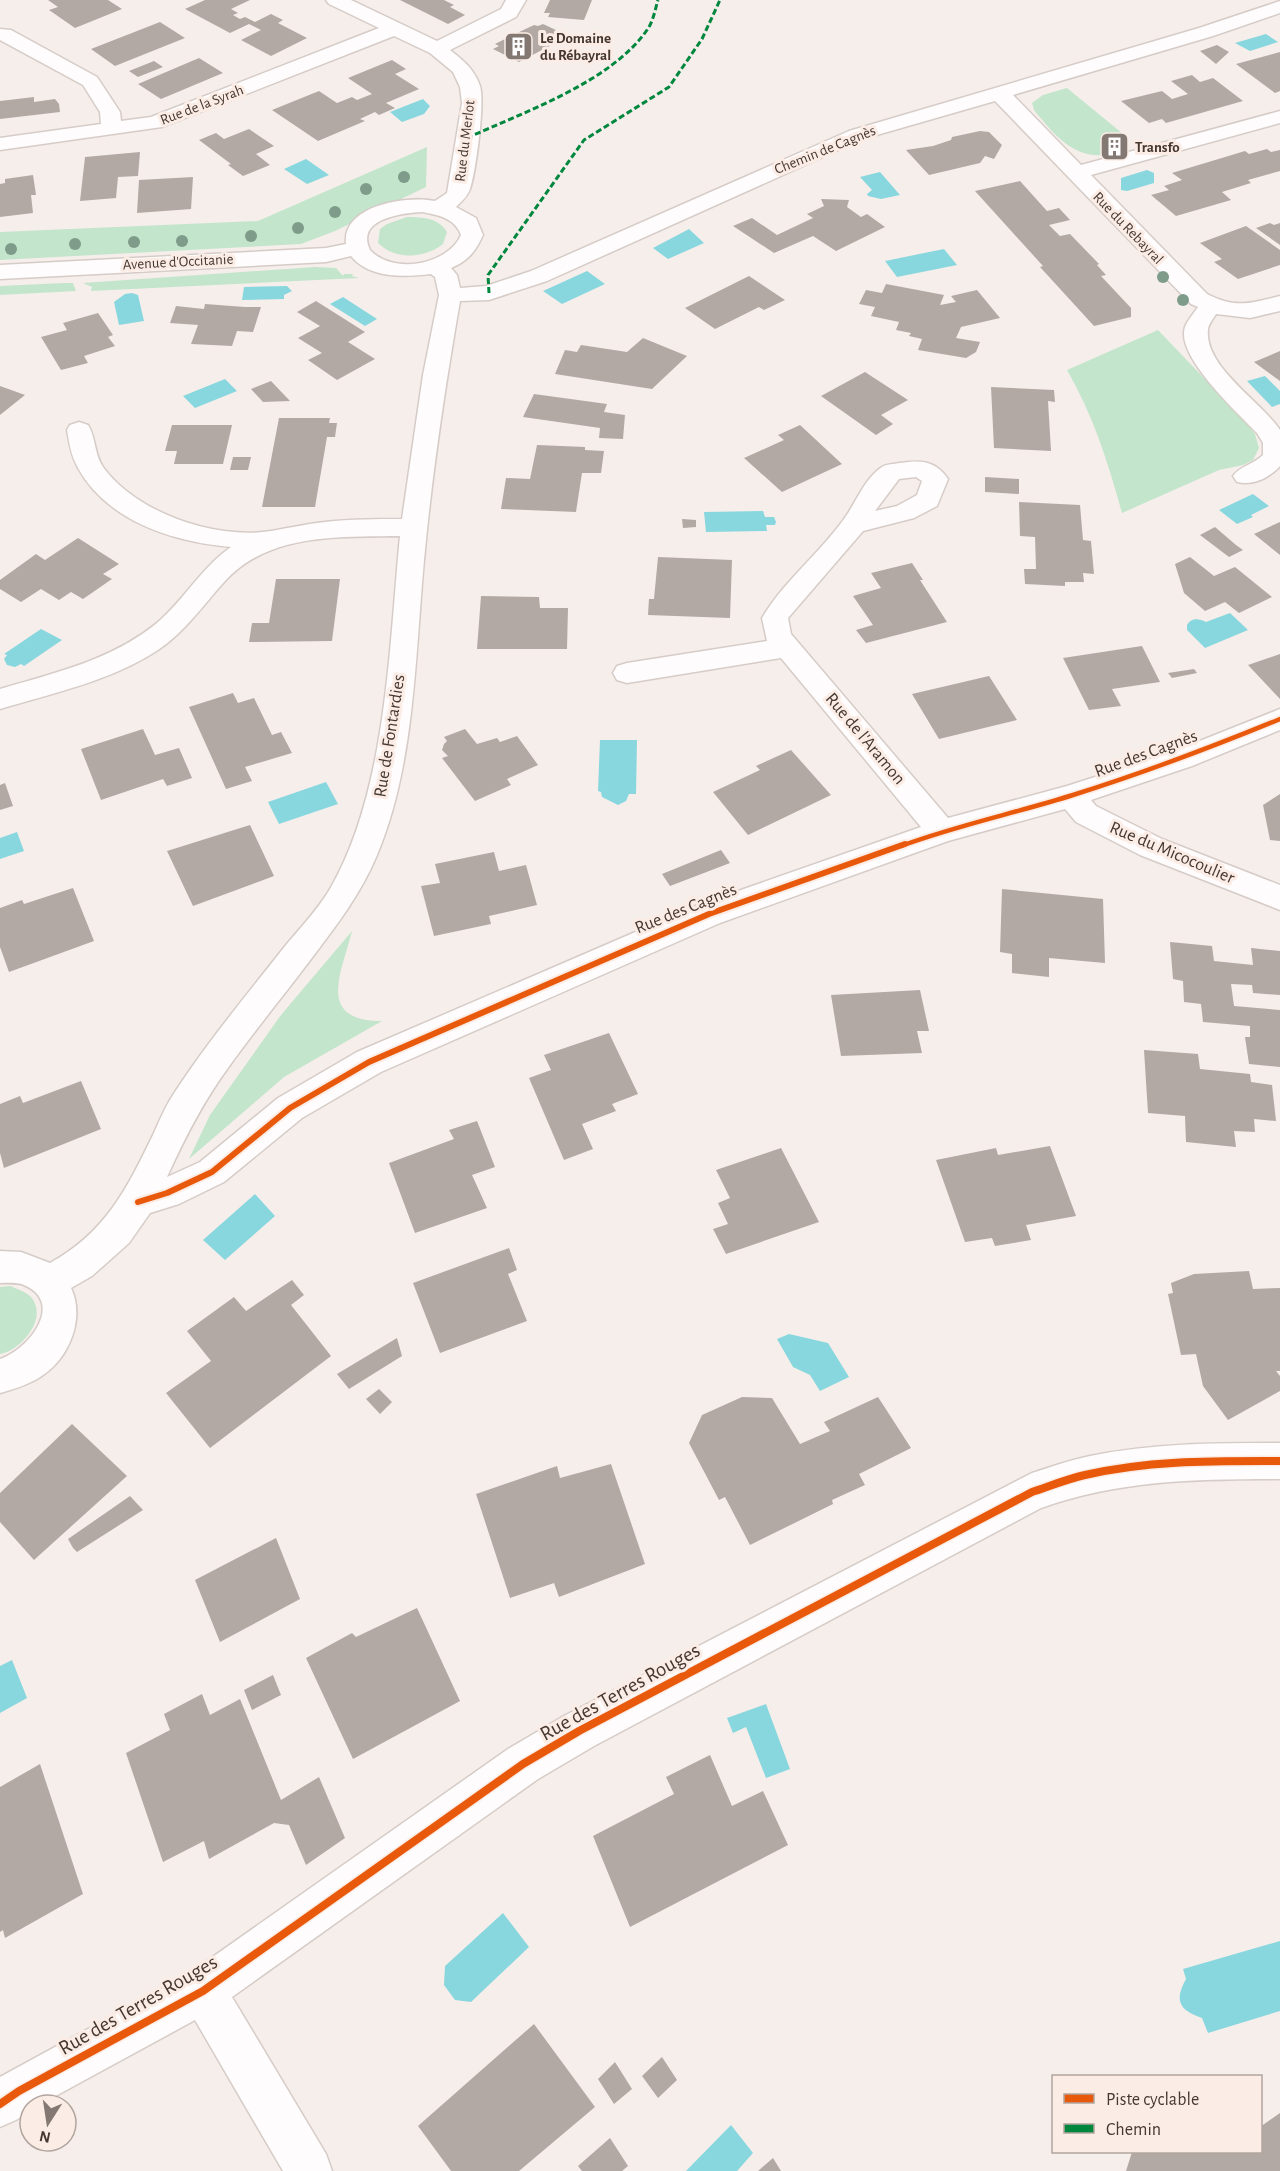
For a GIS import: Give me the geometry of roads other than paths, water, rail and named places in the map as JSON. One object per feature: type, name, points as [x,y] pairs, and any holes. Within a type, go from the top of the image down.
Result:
[{"type":"street","name":"Rue du Merlot","points":[[336,0],[437,49],[462,69],[470,87],[472,103],[460,187],[456,196],[441,207]]},
{"type":"street","points":[[437,49],[509,13],[516,0]]},
{"type":"street","name":"Chemin de Cagnès","points":[[450,295],[468,296],[502,290],[539,276],[856,135],[1280,8]]},
{"type":"street","points":[[1,29],[90,81],[110,112],[112,129]]},
{"type":"street","name":"Rue de la Syrah","points":[[0,144],[155,123],[394,29]]},
{"type":"street","name":"Rue du Rebayral","points":[[999,93],[1190,292],[1210,306],[1252,312],[1280,303]]},
{"type":"street","points":[[1076,173],[1280,117]]},
{"type":"street","points":[[404,206],[441,207],[456,213],[466,221],[472,231],[472,241],[465,251],[453,261],[437,267],[396,270],[378,266],[364,258],[356,248],[355,237],[360,226],[370,217],[404,206]]},
{"type":"street","name":"Avenue d'Occitanie","points":[[0,272],[316,255],[356,248]]},
{"type":"street","points":[[437,267],[446,275],[450,295]]},
{"type":"street","name":"Rue de Fontardies","points":[[49,1282],[80,1264],[117,1232],[138,1202],[183,1107],[217,1057],[340,899],[362,856],[377,814],[388,770],[397,703],[414,527],[435,375],[450,295]]},
{"type":"street","points":[[1210,306],[1196,328],[1197,345],[1214,373],[1267,429],[1275,443],[1275,457],[1264,468],[1246,476]]},
{"type":"street","points":[[79,430],[83,450],[91,468],[106,488],[129,507],[159,522],[196,534],[231,539],[270,540]]},
{"type":"street","name":"Rue de l'Aramon","points":[[854,525],[780,610],[776,618],[778,636],[942,831]]},
{"type":"street","points":[[0,699],[107,666],[147,645],[168,628],[227,562],[240,552],[270,540],[314,532],[414,527]]},
{"type":"street","points":[[627,673],[788,647]]},
{"type":"street","name":"Rue des Cagnès","points":[[138,1202],[167,1193],[212,1172],[290,1108],[369,1062],[709,914],[942,831],[1071,796],[1182,759],[1280,719]]},
{"type":"street","name":"Rue du Micocoulier","points":[[1071,796],[1086,814],[1117,831],[1151,847],[1280,898]]},
{"type":"street","points":[[0,1268],[20,1267],[37,1272],[49,1282],[58,1295],[61,1311],[57,1328],[49,1345],[35,1360],[18,1370],[0,1376]]},
{"type":"street","name":"Rue des Terres Rouges","points":[[0,2104],[19,2091],[203,1991],[542,1753],[600,1720],[1032,1492],[1089,1474],[1149,1464],[1280,1461]]},
{"type":"street","points":[[203,1991],[309,2171]]},
{"type":"water","points":[[1266,34],[1278,42],[1250,51],[1235,43]]},
{"type":"water","points":[[423,99],[430,106],[424,114],[402,122],[390,112]]},
{"type":"water","points":[[306,159],[329,175],[307,184],[284,169]]},
{"type":"water","points":[[1147,170],[1154,173],[1154,183],[1127,191],[1121,190],[1121,178]]},
{"type":"water","points":[[880,172],[900,195],[881,199],[868,196],[867,194],[872,190],[860,177]]},
{"type":"water","points":[[689,229],[704,243],[668,259],[653,248]]},
{"type":"water","points":[[944,249],[957,265],[897,277],[885,261]]},
{"type":"water","points":[[587,271],[605,284],[562,304],[543,291]]},
{"type":"water","points":[[287,286],[292,291],[284,295],[284,299],[242,300],[244,287]]},
{"type":"water","points":[[125,294],[138,295],[144,321],[119,325],[114,302]]},
{"type":"water","points":[[343,297],[377,319],[365,326],[330,304]]},
{"type":"water","points":[[1265,376],[1280,391],[1280,404],[1272,407],[1247,381]]},
{"type":"water","points":[[225,379],[237,391],[195,408],[183,396]]},
{"type":"water","points":[[1253,494],[1269,506],[1251,515],[1253,517],[1237,524],[1219,510]]},
{"type":"water","points":[[763,511],[765,517],[774,517],[776,522],[775,525],[766,525],[767,531],[706,532],[704,512]]},
{"type":"water","points":[[1230,613],[1248,630],[1205,648],[1187,630],[1187,625],[1193,620],[1206,622]]},
{"type":"water","points":[[41,629],[62,640],[24,666],[21,664],[15,667],[7,665],[4,659],[7,655],[4,654]]},
{"type":"water","points":[[600,740],[637,740],[636,794],[629,794],[626,801],[618,805],[602,797],[601,792],[598,791]]},
{"type":"water","points":[[326,782],[338,804],[279,824],[268,802]]},
{"type":"water","points":[[17,832],[24,851],[0,859],[0,838]]},
{"type":"water","points":[[255,1194],[275,1216],[225,1260],[203,1240]]},
{"type":"water","points":[[789,1334],[828,1343],[849,1377],[820,1391],[810,1375],[793,1367],[777,1339]]},
{"type":"water","points":[[12,1660],[27,1698],[0,1713],[0,1666]]},
{"type":"water","points":[[766,1704],[790,1769],[766,1778],[746,1727],[733,1733],[727,1718]]},
{"type":"water","points":[[503,1913],[529,1947],[471,2002],[455,2000],[444,1985],[445,1966]]},
{"type":"water","points":[[1280,1941],[1280,2011],[1208,2033],[1202,2018],[1188,2012],[1181,2004],[1180,1993],[1186,1979],[1183,1969]]},
{"type":"water","points":[[731,2125],[753,2153],[737,2171],[686,2171]]},
{"type":"place","name":"Le Domaine du Rébayral","points":[[519,47]]},
{"type":"place","name":"Transfo","points":[[1114,147]]}]
